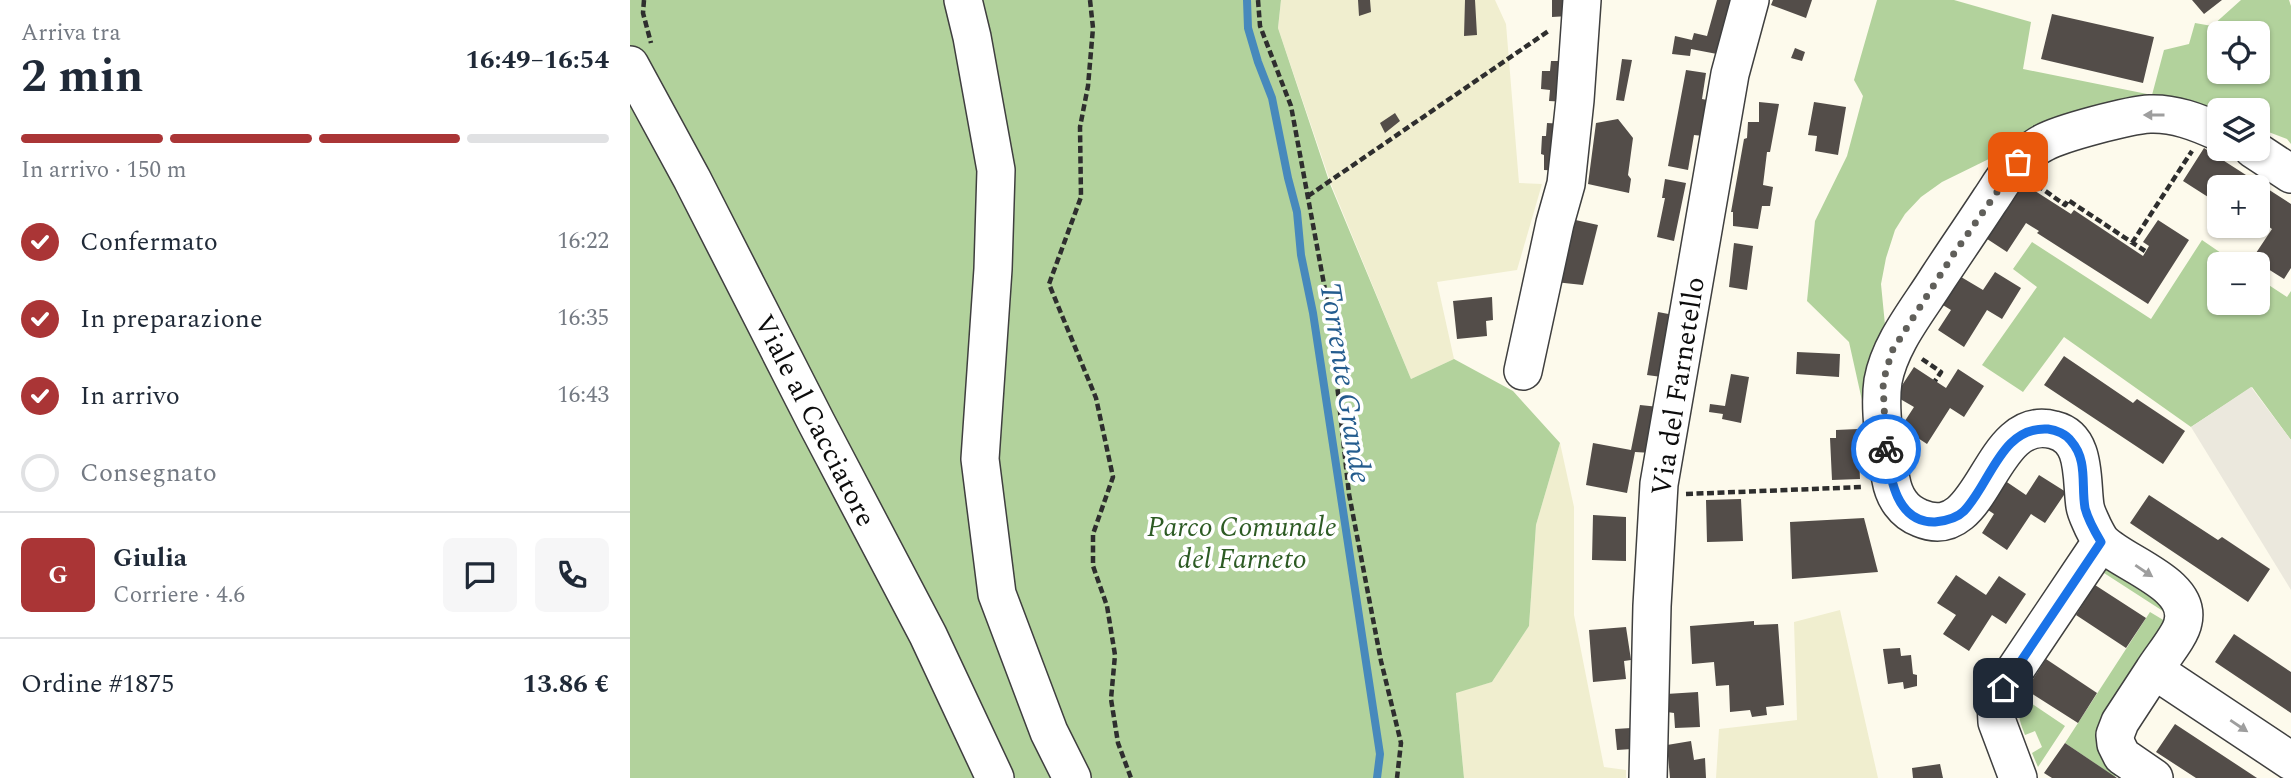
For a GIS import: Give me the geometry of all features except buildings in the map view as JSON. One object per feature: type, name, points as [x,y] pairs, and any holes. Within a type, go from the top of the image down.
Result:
[{"type":"street","points":[[963,0],[996,170],[993,269],[980,459],[997,594],[1049,732],[1072,778]]},
{"type":"street","name":"Via del Farnetello","points":[[1648,778],[1652,606],[1659,484],[1722,115],[1750,0]]},
{"type":"street","points":[[1523,371],[1566,184],[1581,10]]},
{"type":"street","name":"Viale al Cacciatore","points":[[630,65],[692,179],[809,410],[928,635],[995,778]]},
{"type":"street","points":[[2154,778],[2122,756],[2115,734],[2120,722],[2183,625],[2184,612],[2180,598],[2167,585],[2101,542],[2085,509],[2082,461],[2071,440],[2056,430],[2037,428],[2018,435],[2005,449],[1963,512],[1947,521],[1929,522],[1911,514],[1898,500],[1892,485],[1884,436],[1883,382],[1892,351],[1953,255],[2018,162],[2043,143],[2149,114],[2183,117],[2207,127]]},
{"type":"street","points":[[2270,161],[2291,174]]},
{"type":"street","points":[[2018,778],[1997,722],[1996,702],[2101,542]]},
{"type":"street","points":[[2154,670],[2291,761]]},
{"type":"path","points":[[1090,0],[1093,28],[1088,86],[1080,127],[1081,197],[1049,284],[1096,398],[1113,477],[1093,534],[1093,566],[1107,606],[1115,655],[1111,699],[1118,743],[1131,778]]},
{"type":"path","points":[[1258,0],[1260,26],[1291,106],[1329,311],[1349,494],[1381,661],[1401,744],[1397,778]]},
{"type":"path","points":[[1308,196],[1581,10]]},
{"type":"path","points":[[2132,243],[2207,137]]},
{"type":"path","points":[[2012,169],[2066,205],[2068,200],[2146,251]]},
{"type":"path","points":[[1659,484],[1682,494],[1805,491],[1892,485]]},
{"type":"shaded area","points":[[1281,0],[1495,0],[1506,24],[1519,183],[1542,184],[1517,270],[1437,282],[1454,359],[1411,379],[1331,184],[1278,28]]},
{"type":"shaded area","points":[[2251,387],[2291,440],[2291,590],[2191,427]]},
{"type":"shaded area","points":[[1560,443],[1574,507],[1574,615],[1604,767],[1626,770],[1626,778],[1464,778],[1456,692],[1492,682],[1529,626],[1536,525]]},
{"type":"shaded area","points":[[1840,610],[1878,778],[1716,778],[1719,729],[1797,720],[1794,622]]},
{"type":"green space","points":[[630,0],[947,0],[977,145],[982,228],[966,457],[1060,778],[1008,778],[636,63],[630,46]]},
{"type":"green space","name":"Parco Comunale del Farneto","points":[[976,0],[1281,0],[1278,28],[1330,184],[1411,379],[1454,359],[1513,391],[1560,443],[1536,525],[1529,626],[1492,682],[1456,693],[1464,778],[1086,778],[1012,598],[996,469]]},
{"type":"green space","points":[[1877,0],[1954,0],[2031,22],[2023,69],[2152,95],[2164,50],[2189,44],[2195,23],[2207,25],[2207,84],[2270,84],[2270,21],[2218,21],[2241,0],[2289,0],[2291,6],[2291,144],[2287,139],[2270,133],[2270,98],[2207,98],[2207,115],[2035,133],[1942,182],[1921,197],[1895,230],[1886,258],[1881,284],[1885,325],[1870,356],[1865,414],[1849,342],[1807,301],[1815,221],[1847,156],[1863,96],[1854,80]]},
{"type":"green space","points":[[630,85],[986,778],[630,778]]},
{"type":"green space","points":[[2202,240],[2220,252],[2207,252],[2207,315],[2270,315],[2270,286],[2287,297],[2291,291],[2291,440],[2252,387],[2191,427],[2064,337],[2023,392],[1982,365],[2037,287],[2013,269],[2032,242],[2151,319]]},
{"type":"green space","points":[[2113,560],[2161,592],[2169,615],[2104,573]]},
{"type":"green space","points":[[2150,612],[2165,621],[2098,725],[2097,736],[2120,769],[2115,777],[2065,743]]},
{"type":"green space","points":[[2022,697],[2065,726],[2038,767],[2032,753],[2042,747],[2035,731],[2025,735],[2019,711]]},
{"type":"waterway","name":"Torrente Grande","points":[[1247,0],[1248,28],[1272,98],[1297,212],[1301,255],[1313,313],[1380,754],[1377,778]]},
{"type":"way so far","points":[[1886,449],[1883,382],[1892,351],[1953,255],[2018,162]]},
{"type":"route","points":[[1886,449],[1892,485],[1898,500],[1911,514],[1929,522],[1947,521],[1963,512],[2005,449],[2018,435],[2037,428],[2056,430],[2071,440],[2082,461],[2085,509],[2101,542],[2003,688]]}]
